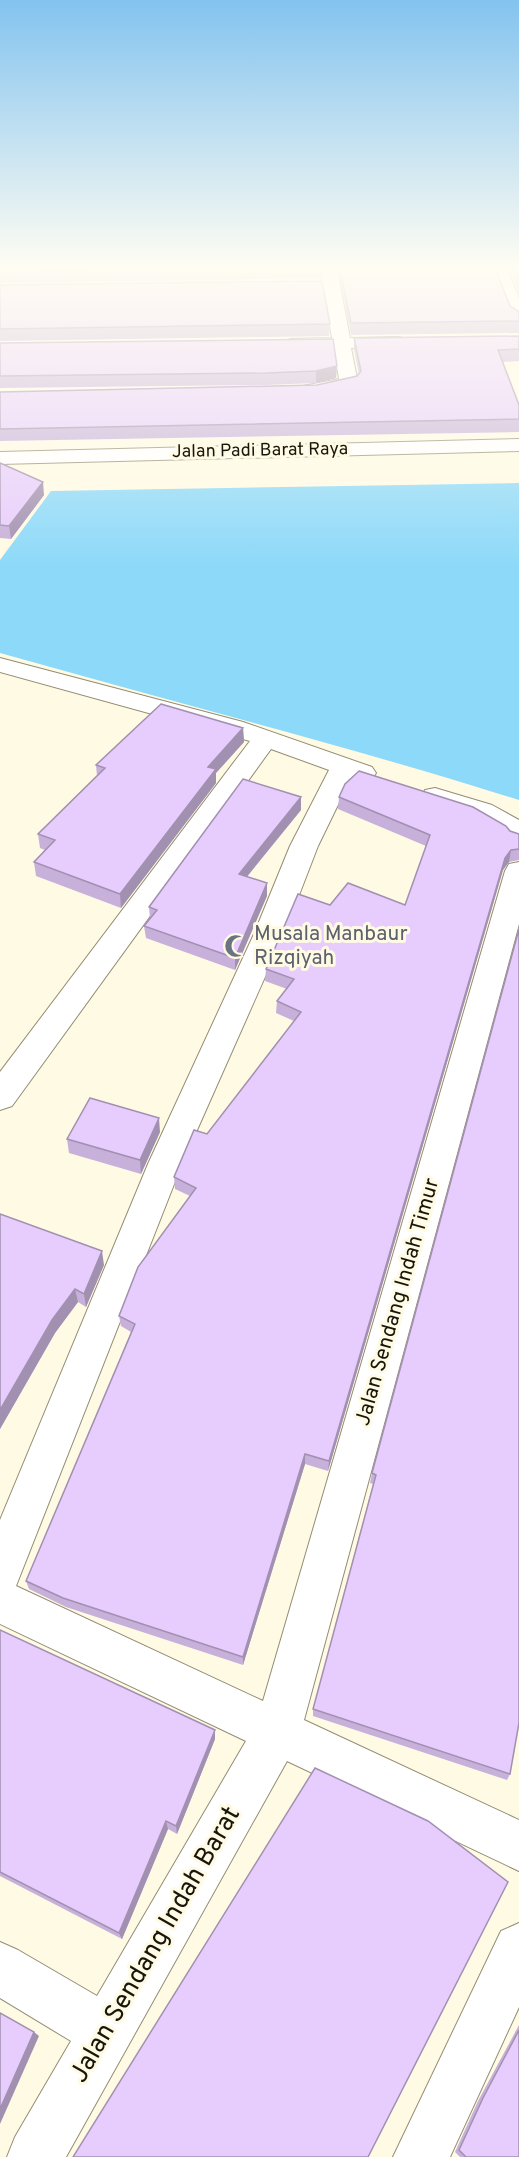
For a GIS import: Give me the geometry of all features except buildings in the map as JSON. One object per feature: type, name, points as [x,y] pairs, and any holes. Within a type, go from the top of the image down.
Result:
[{"type":"street","points":[[286,392],[349,383],[347,366]]},
{"type":"street","name":"Jalan Padi Barat Raya","points":[[0,458],[519,444]]},
{"type":"street","points":[[0,665],[266,738],[343,767],[482,811],[516,830],[519,835]]},
{"type":"street","points":[[0,1097],[266,738]]},
{"type":"street","points":[[0,1573],[165,1164],[269,934],[304,846],[343,767]]},
{"type":"street","name":"Jalan Sendang Indah Timur","points":[[277,1732],[519,871]]},
{"type":"street","points":[[0,1601],[519,1846]]},
{"type":"street","name":"Jalan Sendang Indah Barat","points":[[35,2157],[277,1732]]},
{"type":"street","points":[[421,2157],[519,1949]]},
{"type":"street","points":[[0,1968],[107,2032]]},
{"type":"water","points":[[519,483],[519,800],[325,743],[0,653],[0,560],[51,491]]},
{"type":"place","name":"Musala Manbaur Rizqiyah","points":[[236,946]]}]
